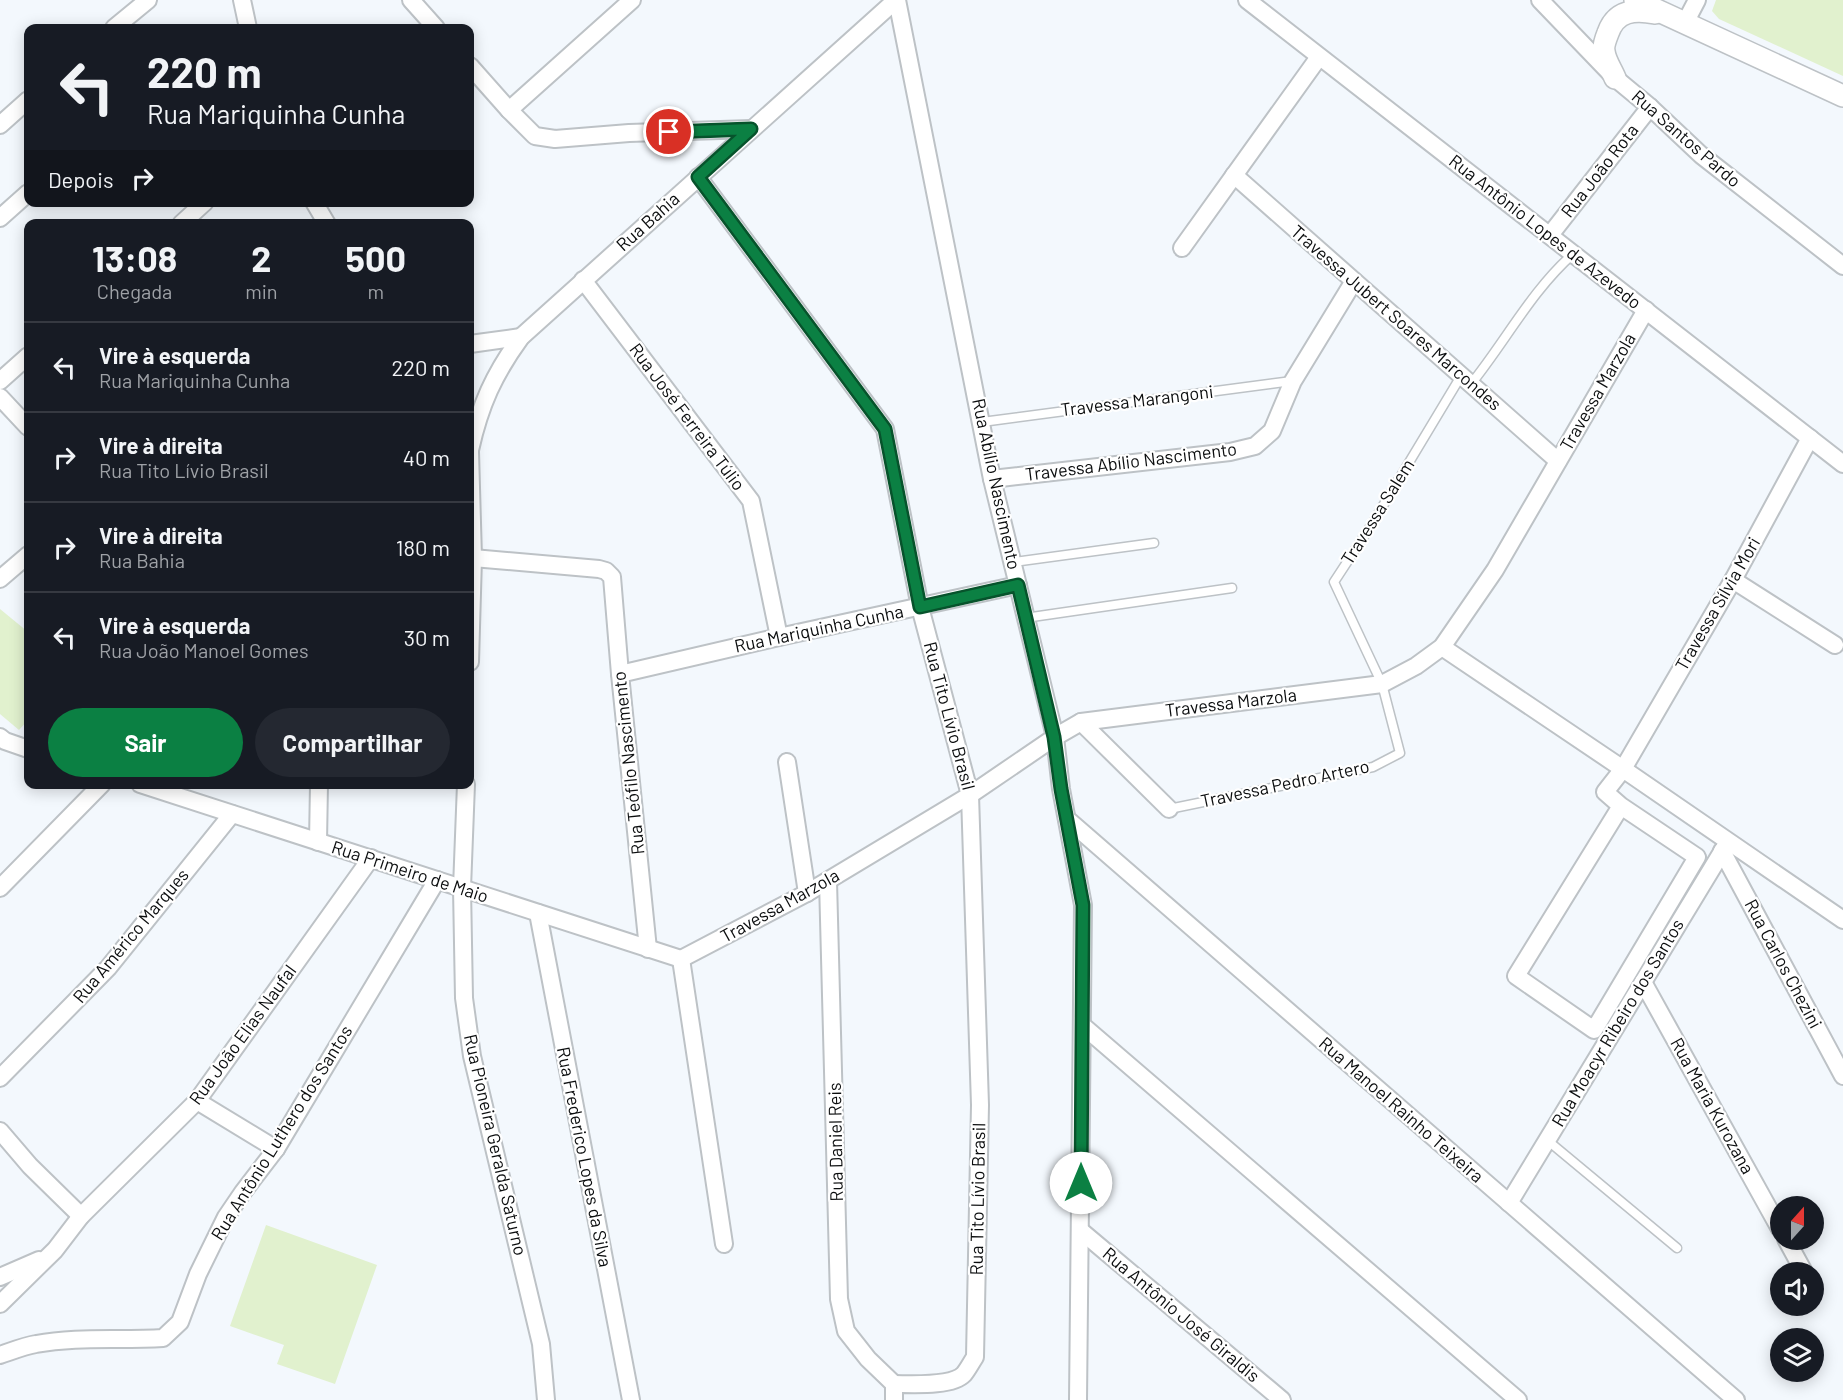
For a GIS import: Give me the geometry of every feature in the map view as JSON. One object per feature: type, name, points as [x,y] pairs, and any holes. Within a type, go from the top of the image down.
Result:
[{"type":"street","points":[[119,24],[148,0]]},
{"type":"street","points":[[242,0],[247,24]]},
{"type":"street","points":[[411,0],[432,24]]},
{"type":"street","name":"Rua Bahia","points":[[474,432],[490,385],[520,337],[897,0]]},
{"type":"street","name":"Rua Abílio Nascimento","points":[[897,0],[992,478],[1014,561],[1025,618],[1054,737],[1061,789],[1083,905],[1078,1400]]},
{"type":"street","name":"Rua Antônio Lopes de Azevedo","points":[[1247,0],[1843,464]]},
{"type":"street","name":"Rua Santos Pardo","points":[[1540,0],[1616,78],[1701,155],[1843,266]]},
{"type":"street","points":[[1635,0],[1843,96]]},
{"type":"street","points":[[1684,23],[1697,0]]},
{"type":"street","points":[[508,110],[625,2]]},
{"type":"street","points":[[1616,78],[1604,51],[1606,38],[1616,19],[1638,10],[1662,14]]},
{"type":"street","points":[[1182,248],[1320,57]]},
{"type":"street","points":[[474,71],[508,110],[535,136],[555,139],[629,133],[751,129]]},
{"type":"street","points":[[0,125],[24,104]]},
{"type":"street","name":"Rua João Rota","points":[[1550,236],[1650,107]]},
{"type":"street","name":"Travessa Jubert Soares Marcondes","points":[[1234,175],[1558,461]]},
{"type":"street","name":"Rua Tito Lívio Brasil","points":[[698,177],[885,429],[920,607],[970,795],[980,1105],[975,1357],[963,1376],[946,1382],[894,1392]]},
{"type":"street","points":[[0,218],[24,197]]},
{"type":"street","points":[[186,219],[200,207]]},
{"type":"street","name":"Rua José Ferreira Túlio","points":[[583,280],[751,501],[779,637]]},
{"type":"street","name":"Travessa Abílio Nascimento","points":[[992,478],[1230,452],[1255,446],[1272,431],[1293,381],[1354,281]]},
{"type":"street","name":"Travessa Marzola","points":[[681,959],[807,893],[970,795],[1054,737],[1080,722],[1382,684],[1443,648],[1495,570],[1646,310]]},
{"type":"street","points":[[474,343],[520,337]]},
{"type":"street","points":[[0,381],[24,360]]},
{"type":"street","points":[[0,397],[24,423]]},
{"type":"street","name":"Travessa Sílvia Mori","points":[[1621,806],[1605,792],[1623,769],[1732,580],[1810,438]]},
{"type":"street","points":[[0,579],[24,558]]},
{"type":"street","name":"Rua Teófilo Nascimento","points":[[474,558],[599,569],[606,571],[612,577],[648,949]]},
{"type":"street","points":[[1732,580],[1835,645]]},
{"type":"street","name":"Rua Mariquinha Cunha","points":[[620,674],[1018,585]]},
{"type":"street","points":[[1443,648],[1623,769],[1725,846],[1843,920]]},
{"type":"street","points":[[1080,722],[1169,808]]},
{"type":"street","points":[[2,742],[24,748]]},
{"type":"street","points":[[787,762],[807,893]]},
{"type":"street","points":[[0,888],[97,789]]},
{"type":"street","name":"Rua Primeiro de Maio","points":[[155,789],[681,959]]},
{"type":"street","points":[[318,842],[319,789]]},
{"type":"street","name":"Rua Pioneira Geralda Saturno","points":[[466,789],[462,888],[464,998],[472,1056],[541,1344],[546,1400]]},
{"type":"street","points":[[1621,806],[1697,856],[1594,1030],[1516,976],[1621,806]]},
{"type":"street","name":"Rua Américo Marques","points":[[0,1078],[108,968],[232,814]]},
{"type":"street","name":"Rua Manoel Rainho Teixeira","points":[[1067,819],[1736,1400]]},
{"type":"street","name":"Rua Moacyr Ribeiro dos Santos","points":[[1509,1203],[1725,846]]},
{"type":"street","name":"Rua Carlos Chezini","points":[[1725,846],[1843,1076]]},
{"type":"street","name":"Rua João Elias Naufal","points":[[0,1304],[55,1250],[81,1216],[197,1101],[371,858]]},
{"type":"street","name":"Rua Antônio Luthero dos Santos","points":[[0,1355],[34,1344],[93,1338],[163,1338],[180,1322],[198,1274],[226,1217],[276,1149],[437,880]]},
{"type":"street","name":"Rua Daniel Reis","points":[[828,880],[839,1299],[846,1331],[894,1392]]},
{"type":"street","name":"Rua Frederico Lopes da Silva","points":[[538,913],[631,1400]]},
{"type":"street","points":[[681,959],[724,1244]]},
{"type":"street","name":"Rua Maria Kurozana","points":[[1643,982],[1770,1211]]},
{"type":"street","points":[[1083,1025],[1518,1400]]},
{"type":"street","points":[[197,1101],[276,1149]]},
{"type":"street","points":[[0,1131],[30,1166],[81,1216]]},
{"type":"street","name":"Rua Antônio José Giraldis","points":[[1081,1231],[1281,1400]]},
{"type":"street","points":[[0,1278],[32,1264],[55,1250]]},
{"type":"lane","points":[[1466,380],[1560,265],[1573,254]]},
{"type":"lane","name":"Travessa Salem","points":[[1382,684],[1334,582],[1466,380]]},
{"type":"lane","name":"Travessa Marangoni","points":[[981,422],[1293,381]]},
{"type":"lane","points":[[1014,561],[1154,543]]},
{"type":"lane","points":[[1025,618],[1232,588]]},
{"type":"lane","name":"Travessa Pedro Artero","points":[[1169,808],[1373,767],[1400,753],[1382,684]]},
{"type":"lane","points":[[1547,1140],[1677,1248]]},
{"type":"green space","points":[[1716,0],[1843,0],[1843,76],[1719,19],[1712,11]]},
{"type":"green space","points":[[0,609],[24,629],[24,724],[19,730],[0,714]]},
{"type":"green space","points":[[266,1225],[377,1265],[335,1384],[277,1364],[284,1345],[230,1326]]},
{"type":"route","points":[[669,132],[751,129],[698,177],[885,429],[920,607],[1018,585],[1054,737],[1061,789],[1083,905],[1081,1183]]}]
